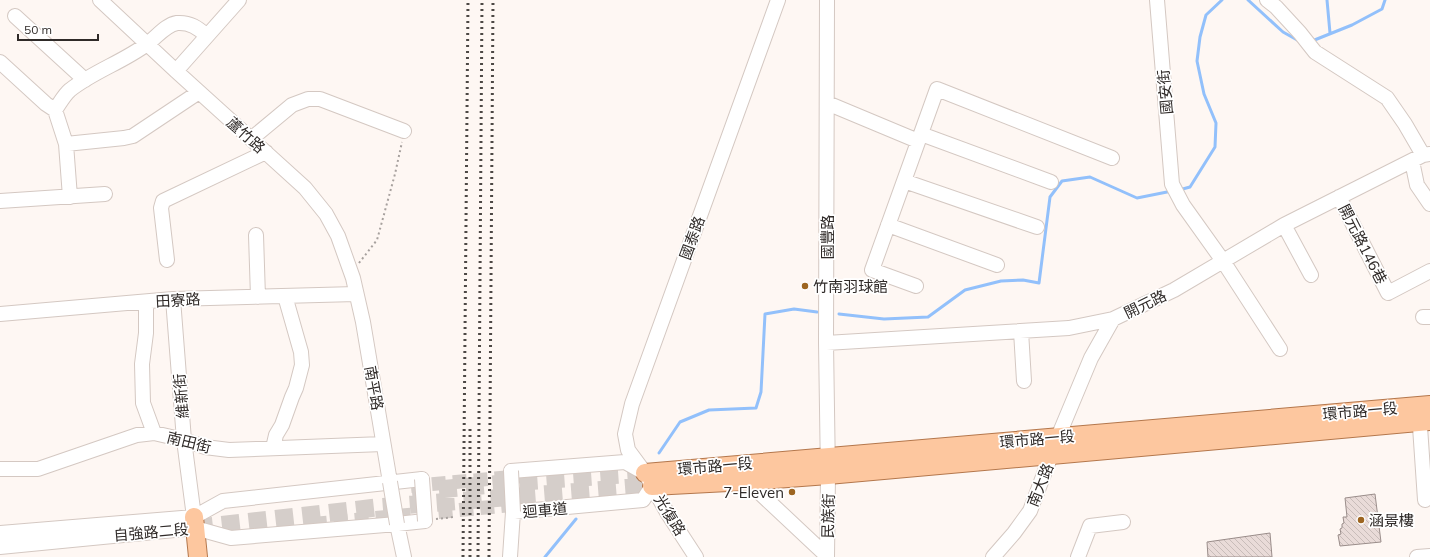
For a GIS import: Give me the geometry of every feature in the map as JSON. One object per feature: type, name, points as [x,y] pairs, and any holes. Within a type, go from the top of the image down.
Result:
[{"type":"main road","name":"環市路一段","points":[[648,480],[828,456],[1058,437],[1174,435],[1424,413]]},
{"type":"main road","name":"環市路一段","points":[[648,480],[747,481],[1052,455],[1174,435]]},
{"type":"main road","points":[[195,522],[198,557]]},
{"type":"street","name":"蘆竹路","points":[[100,0],[198,92],[305,188],[326,214],[338,236],[350,269],[356,294]]},
{"type":"street","points":[[176,71],[239,0]]},
{"type":"street","name":"國泰路","points":[[648,480],[628,450],[625,434],[632,404],[778,0]]},
{"type":"street","name":"國豐路","points":[[827,0],[826,343],[828,474]]},
{"type":"street","name":"國安街","points":[[1157,0],[1172,184],[1182,205],[1223,261]]},
{"type":"street","points":[[1267,0],[1276,7],[1315,52],[1387,98],[1405,124],[1422,156],[1417,185],[1430,204]]},
{"type":"street","points":[[15,16],[85,80]]},
{"type":"street","points":[[56,110],[69,91],[147,44],[175,23],[186,23],[196,26],[207,36]]},
{"type":"street","points":[[0,62],[46,104],[56,110],[66,144],[70,196]]},
{"type":"street","points":[[916,286],[872,270],[937,89],[1112,158]]},
{"type":"street","points":[[66,144],[133,136],[198,92]]},
{"type":"street","points":[[251,139],[292,105],[308,99],[320,99],[404,131]]},
{"type":"street","points":[[827,103],[919,138],[1051,182]]},
{"type":"street","points":[[167,260],[161,208],[163,201],[266,152]]},
{"type":"street","name":"開元路","points":[[826,343],[1069,328],[1113,319],[1174,290],[1284,225],[1422,156]]},
{"type":"street","points":[[904,181],[1037,227]]},
{"type":"street","points":[[0,202],[105,194]]},
{"type":"street","name":"開元路146巷","points":[[1339,197],[1388,293],[1430,270]]},
{"type":"street","points":[[888,225],[997,265]]},
{"type":"street","points":[[1284,225],[1311,274]]},
{"type":"street","points":[[256,235],[258,297]]},
{"type":"street","points":[[1223,261],[1280,349]]},
{"type":"street","name":"田寮路","points":[[0,314],[173,299],[356,294]]},
{"type":"street","name":"南平路","points":[[356,294],[363,322],[397,524]]},
{"type":"street","points":[[273,448],[276,435],[282,425],[296,388],[302,365],[301,352],[285,296]]},
{"type":"street","name":"維新街","points":[[173,299],[184,440],[195,522]]},
{"type":"street","points":[[146,302],[146,333],[142,364],[143,403],[154,433]]},
{"type":"street","name":"南大路","points":[[993,557],[1014,533],[1030,510],[1058,437],[1091,358],[1113,319]]},
{"type":"street","points":[[1021,331],[1024,381]]},
{"type":"street","points":[[1424,413],[1425,500]]},
{"type":"street","name":"南田街","points":[[0,468],[38,469],[137,434],[154,433],[205,447],[229,450],[383,444]]},
{"type":"street","name":"迴車道","points":[[625,462],[648,480],[643,500],[513,512],[511,471],[625,462]]},
{"type":"street","name":"民族街","points":[[827,557],[828,474]]},
{"type":"street","points":[[390,482],[422,479],[425,521],[397,524],[404,557]]},
{"type":"street","name":"光復路","points":[[648,480],[696,557]]},
{"type":"street","points":[[747,481],[827,557]]},
{"type":"street","name":"自強路二段","points":[[0,547],[195,522],[222,501],[390,482]]},
{"type":"street","points":[[510,557],[513,512]]},
{"type":"street","name":"自強路二段","points":[[0,533],[195,522],[231,538],[397,524]]},
{"type":"street","points":[[1078,557],[1090,526],[1123,522]]},
{"type":"street","points":[[1417,557],[1430,556]]},
{"type":"path","points":[[350,269],[359,264],[376,240],[395,174],[404,131]]},
{"type":"path","points":[[441,519],[454,517]]},
{"type":"building","name":"涵景樓","points":[[1375,494],[1381,542],[1340,546],[1338,535],[1341,534],[1340,529],[1344,523],[1343,517],[1347,517],[1345,498]]},
{"type":"building","points":[[1270,533],[1272,557],[1208,557],[1207,542]]},
{"type":"waterway","points":[[1179,190],[1190,187],[1215,147],[1216,123],[1204,94],[1197,61],[1200,37],[1206,15],[1222,0]]},
{"type":"waterway","points":[[1248,0],[1283,32],[1299,41]]},
{"type":"waterway","points":[[1327,0],[1330,33]]},
{"type":"waterway","points":[[1312,41],[1352,25],[1382,9],[1385,0]]},
{"type":"waterway","points":[[839,314],[884,319],[928,317],[965,290],[1001,281],[1023,280],[1039,283],[1050,197],[1062,181],[1090,177],[1137,198],[1172,191]]},
{"type":"waterway","points":[[659,453],[680,422],[709,410],[756,408],[761,392],[765,314],[794,309],[817,312]]},
{"type":"waterway","points":[[545,557],[576,519]]},
{"type":"tunnel","points":[[412,492],[530,481],[645,473]]},
{"type":"tunnel","points":[[411,486],[523,476]]},
{"type":"tunnel","points":[[195,528],[381,507],[652,486]]},
{"type":"tunnel","points":[[313,524],[523,504]]},
{"type":"railway","points":[[463,557],[468,0]]},
{"type":"railway","points":[[478,557],[482,0]]},
{"type":"railway","points":[[489,557],[493,0]]},
{"type":"railway","points":[[470,429],[470,557]]},
{"type":"place","name":"竹南羽球館","points":[[805,286]]},
{"type":"place","name":"7-Eleven","points":[[792,492]]},
{"type":"place","name":"涵景樓","points":[[1361,520]]}]
